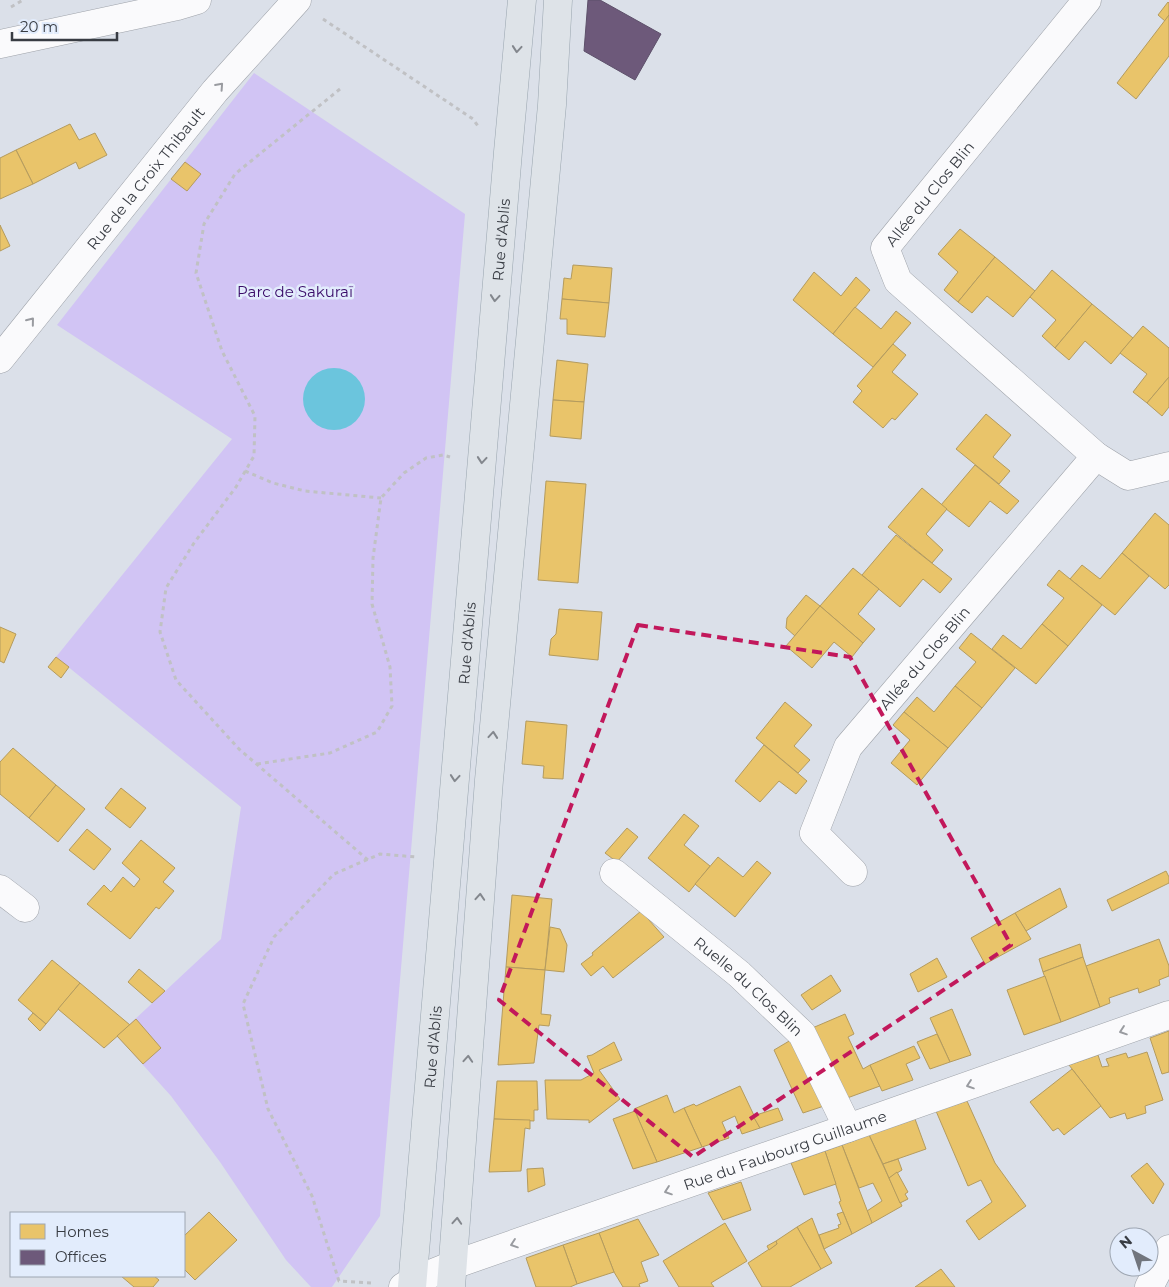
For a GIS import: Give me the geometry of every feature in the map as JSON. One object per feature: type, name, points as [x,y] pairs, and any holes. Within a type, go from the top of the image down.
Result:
[{"type":"main road","name":"Rue d'Ablis","points":[[401,1285],[522,0]]},
{"type":"main road","points":[[452,1276],[489,780],[552,115],[558,0]]},
{"type":"street","points":[[0,44],[197,0]]},
{"type":"street","name":"Allée du Clos Blin","points":[[1088,0],[885,248],[898,281],[1096,456],[1128,476],[1169,466]]},
{"type":"street","name":"Rue de la Croix Thibault","points":[[0,359],[215,91],[308,8]]},
{"type":"street","name":"Allée du Clos Blin","points":[[853,872],[814,832],[848,747],[1096,456]]},
{"type":"street","name":"Ruelle du Clos Blin","points":[[614,873],[738,974],[802,1034],[848,1128]]},
{"type":"street","points":[[0,889],[25,908]]},
{"type":"street","name":"Rue du Faubourg Guillaume","points":[[401,1285],[452,1276],[848,1128],[1169,1015]]},
{"type":"street","points":[[1149,1287],[1169,1249]]},
{"type":"path","points":[[308,8],[473,119]]},
{"type":"path","points":[[340,89],[235,174],[204,224],[196,273],[222,351],[256,416],[254,456],[236,487],[194,542],[166,588],[160,632],[176,680],[238,749],[368,860]]},
{"type":"path","points":[[256,764],[330,753],[377,732],[392,706],[390,667],[372,604],[373,558],[381,498],[404,473],[426,458],[443,455],[458,460]]},
{"type":"path","points":[[246,471],[273,483],[305,491],[381,498]]},
{"type":"path","points":[[401,1285],[339,1281],[312,1196],[268,1109],[243,1004],[274,937],[334,874],[380,854],[417,857]]},
{"type":"highlighted area","points":[[638,625],[850,657],[1011,945],[693,1157],[499,1000]]},
{"type":"green space","name":"Parc de Sakuraï","points":[[254,73],[465,214],[380,1216],[332,1287],[311,1287],[286,1260],[220,1162],[171,1096],[117,1036],[221,939],[241,807],[56,657],[232,439],[57,325]]},
{"type":"water","points":[[334,368],[351,373],[356,377],[360,382],[365,399],[360,416],[356,421],[351,425],[334,430],[317,425],[312,421],[308,416],[303,399],[308,382],[312,377],[317,373]]},
{"type":"building: Homes","points":[[1168,2],[1169,15],[1165,21],[1158,15]]},
{"type":"building: Homes","points":[[1169,15],[1169,56],[1136,99],[1117,83]]},
{"type":"building: Homes","points":[[70,124],[79,140],[95,133],[107,155],[79,169],[76,162],[33,184],[16,150]]},
{"type":"building: Homes","points":[[16,150],[33,184],[0,199],[0,158]]},
{"type":"building: Homes","points":[[185,162],[201,174],[187,191],[171,179]]},
{"type":"building: Homes","points":[[0,225],[10,246],[0,251]]},
{"type":"building: Homes","points":[[960,229],[995,257],[958,302],[944,290],[958,272],[938,254]]},
{"type":"building: Homes","points":[[995,257],[1035,291],[1013,317],[987,296],[972,313],[958,302]]},
{"type":"building: Homes","points":[[573,265],[612,268],[609,303],[562,299],[564,278],[571,279]]},
{"type":"building: Homes","points":[[1052,270],[1092,304],[1055,348],[1042,336],[1056,320],[1030,297]]},
{"type":"building: Homes","points":[[814,272],[841,296],[856,277],[870,290],[833,334],[793,300]]},
{"type":"building: Homes","points":[[562,299],[609,303],[605,337],[567,334],[567,319],[560,319]]},
{"type":"building: Homes","points":[[1092,304],[1133,338],[1111,364],[1085,341],[1069,360],[1055,348]]},
{"type":"building: Homes","points":[[855,307],[881,329],[896,311],[911,323],[873,367],[833,334]]},
{"type":"building: Homes","points":[[1143,326],[1169,348],[1169,377],[1147,403],[1133,392],[1147,374],[1120,353]]},
{"type":"building: Homes","points":[[893,344],[906,355],[892,372],[918,394],[895,420],[892,418],[883,428],[853,402],[862,391],[857,386]]},
{"type":"building: Homes","points":[[557,360],[588,364],[584,402],[553,400]]},
{"type":"building: Homes","points":[[1169,377],[1169,407],[1162,416],[1147,403]]},
{"type":"building: Homes","points":[[553,400],[584,402],[581,439],[550,436]]},
{"type":"building: Homes","points":[[986,414],[1011,435],[993,457],[1010,471],[999,484],[956,449]]},
{"type":"building: Homes","points":[[975,465],[1019,501],[1007,514],[990,501],[969,527],[941,505]]},
{"type":"building: Homes","points":[[546,481],[586,484],[578,583],[538,580]]},
{"type":"building: Homes","points":[[922,488],[947,509],[926,534],[943,550],[932,563],[888,527]]},
{"type":"building: Homes","points":[[1155,513],[1169,525],[1169,585],[1165,589],[1122,553]]},
{"type":"building: Homes","points":[[896,535],[952,579],[940,593],[923,579],[900,607],[862,575]]},
{"type":"building: Homes","points":[[1122,553],[1149,576],[1115,615],[1070,579],[1082,565],[1100,579]]},
{"type":"building: Homes","points":[[853,568],[879,589],[858,614],[875,629],[863,643],[820,606]]},
{"type":"building: Homes","points":[[1059,570],[1102,605],[1068,646],[1042,624],[1064,598],[1047,585]]},
{"type":"building: Homes","points":[[806,595],[820,606],[795,636],[786,628],[787,618]]},
{"type":"building: Homes","points":[[820,606],[863,643],[852,657],[834,642],[812,668],[786,646]]},
{"type":"building: Homes","points":[[559,609],[602,612],[598,660],[549,655],[551,639],[556,634]]},
{"type":"building: Homes","points":[[1042,624],[1068,646],[1036,684],[992,649],[1003,635],[1021,649]]},
{"type":"building: Homes","points":[[0,627],[16,634],[4,663],[0,661]]},
{"type":"building: Homes","points":[[971,633],[1015,668],[982,708],[955,686],[976,662],[959,648]]},
{"type":"building: Homes","points":[[56,657],[69,667],[61,678],[48,667]]},
{"type":"building: Homes","points":[[955,686],[982,708],[948,748],[904,712],[917,697],[934,712]]},
{"type":"building: Homes","points":[[785,702],[812,725],[794,746],[810,760],[798,773],[756,738]]},
{"type":"building: Homes","points":[[904,712],[948,748],[917,785],[891,763],[910,740],[893,725]]},
{"type":"building: Homes","points":[[526,721],[567,725],[563,779],[543,778],[544,766],[522,764]]},
{"type":"building: Homes","points":[[764,745],[807,781],[796,794],[779,781],[760,802],[735,781]]},
{"type":"building: Homes","points":[[13,748],[56,785],[29,818],[0,794],[0,762]]},
{"type":"building: Homes","points":[[56,785],[85,809],[58,842],[29,818]]},
{"type":"building: Homes","points":[[121,788],[146,808],[130,828],[105,808]]},
{"type":"building: Homes","points":[[684,814],[699,826],[684,845],[710,866],[689,892],[648,858]]},
{"type":"building: Homes","points":[[627,828],[638,837],[617,862],[605,853]]},
{"type":"building: Homes","points":[[87,829],[111,849],[94,870],[69,850]]},
{"type":"building: Homes","points":[[141,840],[175,868],[163,882],[174,891],[159,909],[156,907],[130,939],[87,904],[104,885],[111,892],[123,877],[134,887],[140,879],[122,863]]},
{"type":"building: Homes","points":[[718,857],[743,877],[757,861],[771,873],[735,917],[695,884]]},
{"type":"building: Homes","points":[[1166,871],[1169,883],[1112,911],[1107,900]]},
{"type":"building: Homes","points":[[1060,888],[1067,907],[1026,931],[1015,913]]},
{"type":"building: Homes","points":[[512,895],[552,899],[545,970],[506,967]]},
{"type":"building: Homes","points":[[641,911],[664,937],[613,978],[603,966],[591,976],[581,964]]},
{"type":"building: Homes","points":[[1015,913],[1031,939],[985,964],[971,938]]},
{"type":"building: Homes","points":[[550,927],[560,929],[567,945],[564,972],[545,970]]},
{"type":"building: Homes","points":[[1159,939],[1169,966],[1169,976],[1159,980],[1160,985],[1139,993],[1138,988],[1109,998],[1110,1003],[1100,1007],[1086,966]]},
{"type":"building: Homes","points":[[1080,944],[1083,957],[1043,972],[1039,959]]},
{"type":"building: Homes","points":[[1083,957],[1100,1007],[1061,1022],[1043,972]]},
{"type":"building: Homes","points":[[937,958],[947,977],[918,992],[910,974]]},
{"type":"building: Homes","points":[[52,960],[80,983],[46,1024],[18,1000]]},
{"type":"building: Homes","points":[[506,967],[545,970],[541,1014],[551,1015],[549,1026],[539,1025],[534,1063],[498,1065]]},
{"type":"building: Homes","points":[[139,969],[165,991],[152,1003],[128,982]]},
{"type":"building: Homes","points":[[831,975],[841,991],[812,1010],[801,995]]},
{"type":"building: Homes","points":[[1045,976],[1061,1022],[1024,1035],[1007,990]]},
{"type":"building: Homes","points":[[80,983],[130,1025],[104,1048],[58,1009]]},
{"type":"building: Homes","points":[[952,1009],[971,1055],[950,1062],[930,1018]]},
{"type":"building: Homes","points":[[33,1013],[46,1024],[40,1031],[28,1019]]},
{"type":"building: Homes","points":[[845,1014],[854,1034],[848,1037],[863,1069],[870,1065],[880,1086],[839,1101],[810,1029]]},
{"type":"building: Homes","points":[[136,1019],[161,1048],[143,1064],[117,1036]]},
{"type":"building: Homes","points":[[1169,1031],[1169,1072],[1162,1074],[1150,1038]]},
{"type":"building: Homes","points":[[937,1034],[950,1062],[930,1069],[917,1042]]},
{"type":"building: Homes","points":[[796,1037],[830,1104],[803,1113],[774,1050]]},
{"type":"building: Homes","points":[[614,1042],[622,1060],[599,1070],[620,1099],[589,1123],[589,1120],[547,1119],[545,1080],[581,1080],[594,1073],[587,1056]]},
{"type":"building: Homes","points":[[914,1046],[920,1058],[906,1064],[913,1080],[882,1091],[870,1065]]},
{"type":"building: Homes","points":[[1147,1052],[1163,1100],[1145,1106],[1146,1113],[1127,1119],[1125,1113],[1110,1118],[1069,1065],[1098,1055],[1102,1067],[1109,1066],[1106,1059],[1126,1053],[1128,1058]]},
{"type":"building: Homes","points":[[1072,1069],[1101,1106],[1064,1135],[1058,1128],[1053,1131],[1030,1102]]},
{"type":"building: Homes","points":[[497,1081],[537,1081],[538,1110],[534,1110],[534,1121],[494,1119]]},
{"type":"building: Homes","points":[[740,1086],[760,1128],[742,1134],[735,1116],[722,1122],[729,1138],[702,1147],[684,1108],[694,1104],[696,1106]]},
{"type":"building: Homes","points":[[667,1095],[674,1113],[684,1108],[702,1147],[657,1162],[634,1109]]},
{"type":"building: Homes","points":[[967,1101],[995,1163],[1026,1206],[979,1240],[966,1221],[992,1202],[981,1180],[968,1186],[936,1111]]},
{"type":"building: Homes","points":[[778,1108],[783,1120],[760,1128],[753,1116]]},
{"type":"building: Homes","points":[[635,1111],[657,1162],[633,1169],[613,1119]]},
{"type":"building: Homes","points":[[494,1119],[530,1120],[530,1129],[525,1128],[521,1171],[489,1172]]},
{"type":"building: Homes","points":[[915,1119],[926,1149],[883,1164],[869,1135]]},
{"type":"building: Homes","points":[[869,1135],[902,1206],[872,1223],[867,1211],[882,1201],[873,1183],[859,1188],[842,1145]]},
{"type":"building: Homes","points":[[842,1145],[872,1223],[852,1234],[839,1202],[841,1201],[825,1151]]},
{"type":"building: Homes","points":[[825,1151],[836,1184],[804,1195],[791,1163]]},
{"type":"building: Homes","points":[[898,1159],[902,1170],[889,1178],[883,1164]]},
{"type":"building: Homes","points":[[1147,1163],[1164,1184],[1153,1204],[1131,1176]]},
{"type":"building: Homes","points":[[543,1168],[545,1185],[528,1192],[527,1169]]},
{"type":"building: Homes","points":[[897,1172],[908,1192],[905,1194],[908,1199],[900,1203],[889,1178]]},
{"type":"building: Homes","points":[[741,1182],[751,1210],[723,1220],[708,1193]]},
{"type":"building: Homes","points":[[209,1212],[237,1240],[195,1280],[185,1270],[185,1235]]},
{"type":"building: Homes","points":[[843,1212],[852,1234],[824,1249],[819,1235],[839,1228],[838,1225],[841,1224],[837,1214]]},
{"type":"building: Homes","points":[[812,1218],[824,1249],[832,1263],[821,1269],[797,1227]]},
{"type":"building: Homes","points":[[638,1219],[659,1255],[641,1262],[648,1281],[639,1284],[640,1287],[623,1287],[614,1272],[599,1233]]},
{"type":"building: Homes","points":[[725,1223],[747,1261],[711,1283],[714,1287],[679,1287],[663,1261]]},
{"type":"building: Homes","points":[[797,1227],[821,1269],[790,1287],[762,1287],[748,1263],[777,1244],[776,1241]]},
{"type":"building: Homes","points":[[599,1233],[614,1272],[577,1284],[563,1245]]},
{"type":"building: Homes","points":[[776,1241],[777,1244],[769,1250],[767,1246]]},
{"type":"building: Homes","points":[[563,1245],[577,1284],[570,1287],[536,1287],[526,1258]]},
{"type":"building: Homes","points":[[941,1269],[955,1287],[915,1287]]},
{"type":"building: Homes","points":[[122,1277],[155,1277],[159,1280],[153,1287],[134,1287]]},
{"type":"building: Offices","points":[[588,0],[600,0],[661,34],[635,80],[584,51]]}]
